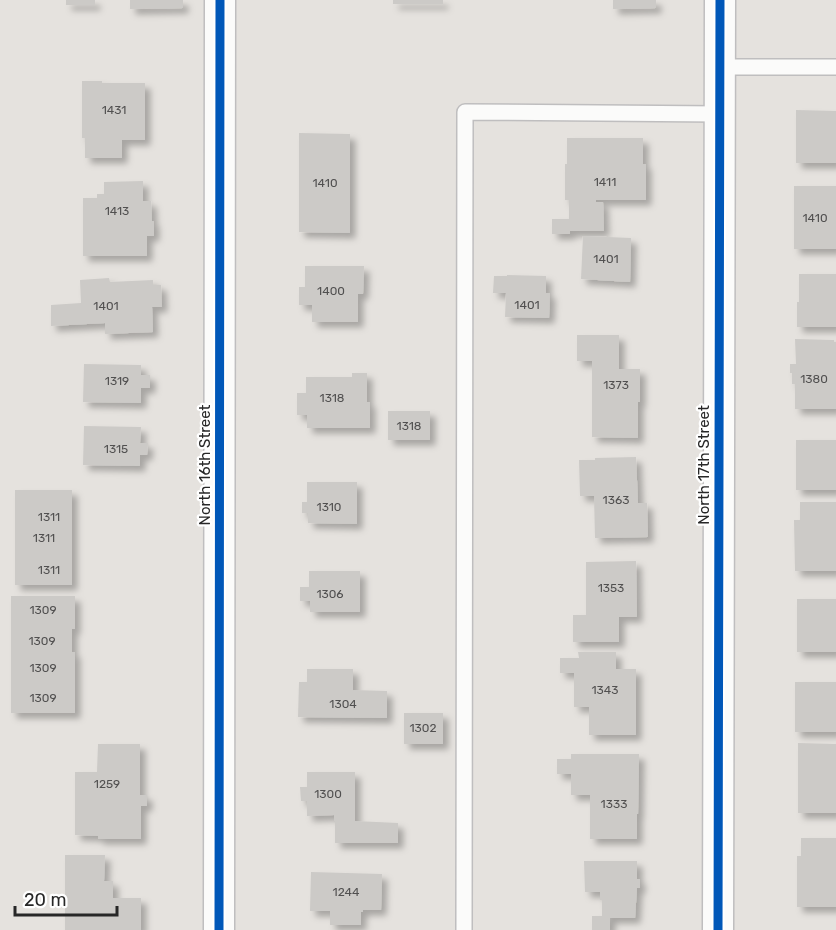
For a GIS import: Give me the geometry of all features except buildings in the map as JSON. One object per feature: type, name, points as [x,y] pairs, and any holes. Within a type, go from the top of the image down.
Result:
[{"type":"street","name":"North 16th Street","points":[[219,930],[220,0]]},
{"type":"street","name":"North 17th Street","points":[[718,930],[720,0]]},
{"type":"lane","points":[[720,67],[836,67]]},
{"type":"lane","points":[[464,930],[465,112],[720,114]]},
{"type":"cycle path","points":[[219,930],[220,0]]},
{"type":"cycle path","points":[[718,930],[720,0]]}]
